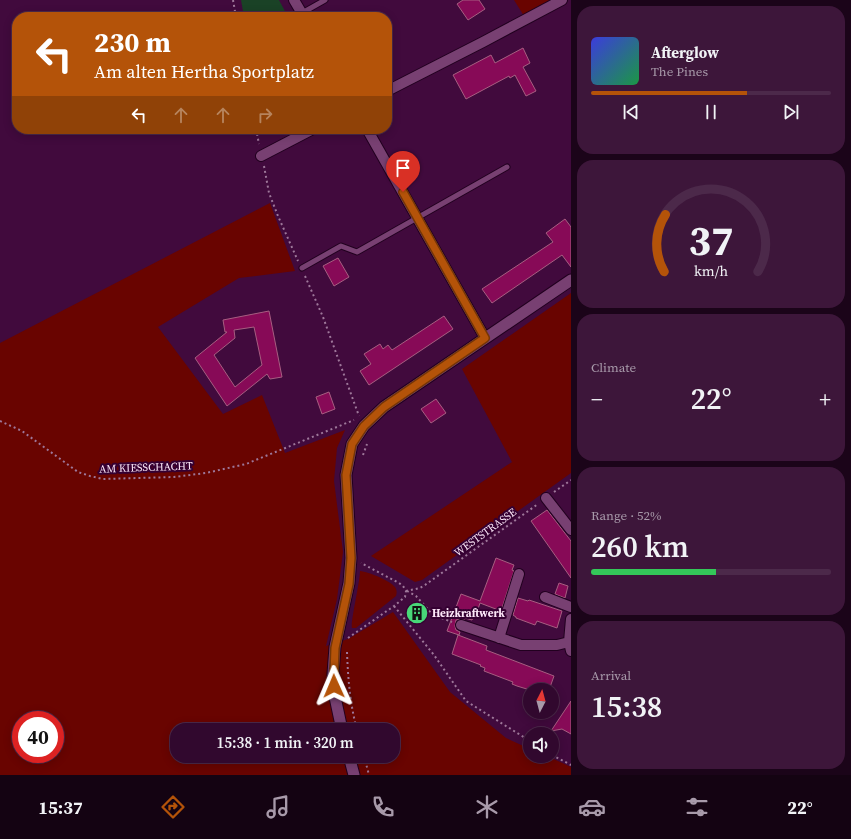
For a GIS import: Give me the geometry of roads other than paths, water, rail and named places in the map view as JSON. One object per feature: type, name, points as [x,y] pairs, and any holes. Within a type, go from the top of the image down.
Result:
[{"type":"street","points":[[294,0],[301,12]]},
{"type":"street","points":[[392,88],[562,0]]},
{"type":"street","points":[[261,156],[303,134]]},
{"type":"street","points":[[370,134],[485,338]]},
{"type":"street","points":[[341,723],[335,697],[335,648],[349,584],[351,558],[346,475],[352,444],[364,426],[384,407],[571,280]]},
{"type":"street","points":[[546,498],[571,530]]},
{"type":"street","points":[[499,638],[519,574]]},
{"type":"street","points":[[544,598],[571,607]]},
{"type":"street","points":[[461,625],[521,644],[557,645],[570,647],[571,619]]},
{"type":"street","points":[[351,763],[354,775]]},
{"type":"lane","points":[[307,12],[325,0]]},
{"type":"lane","points":[[302,268],[341,246],[357,252],[507,167]]},
{"type":"place","name":"Heizkraftwerk","points":[[417,613]]}]
